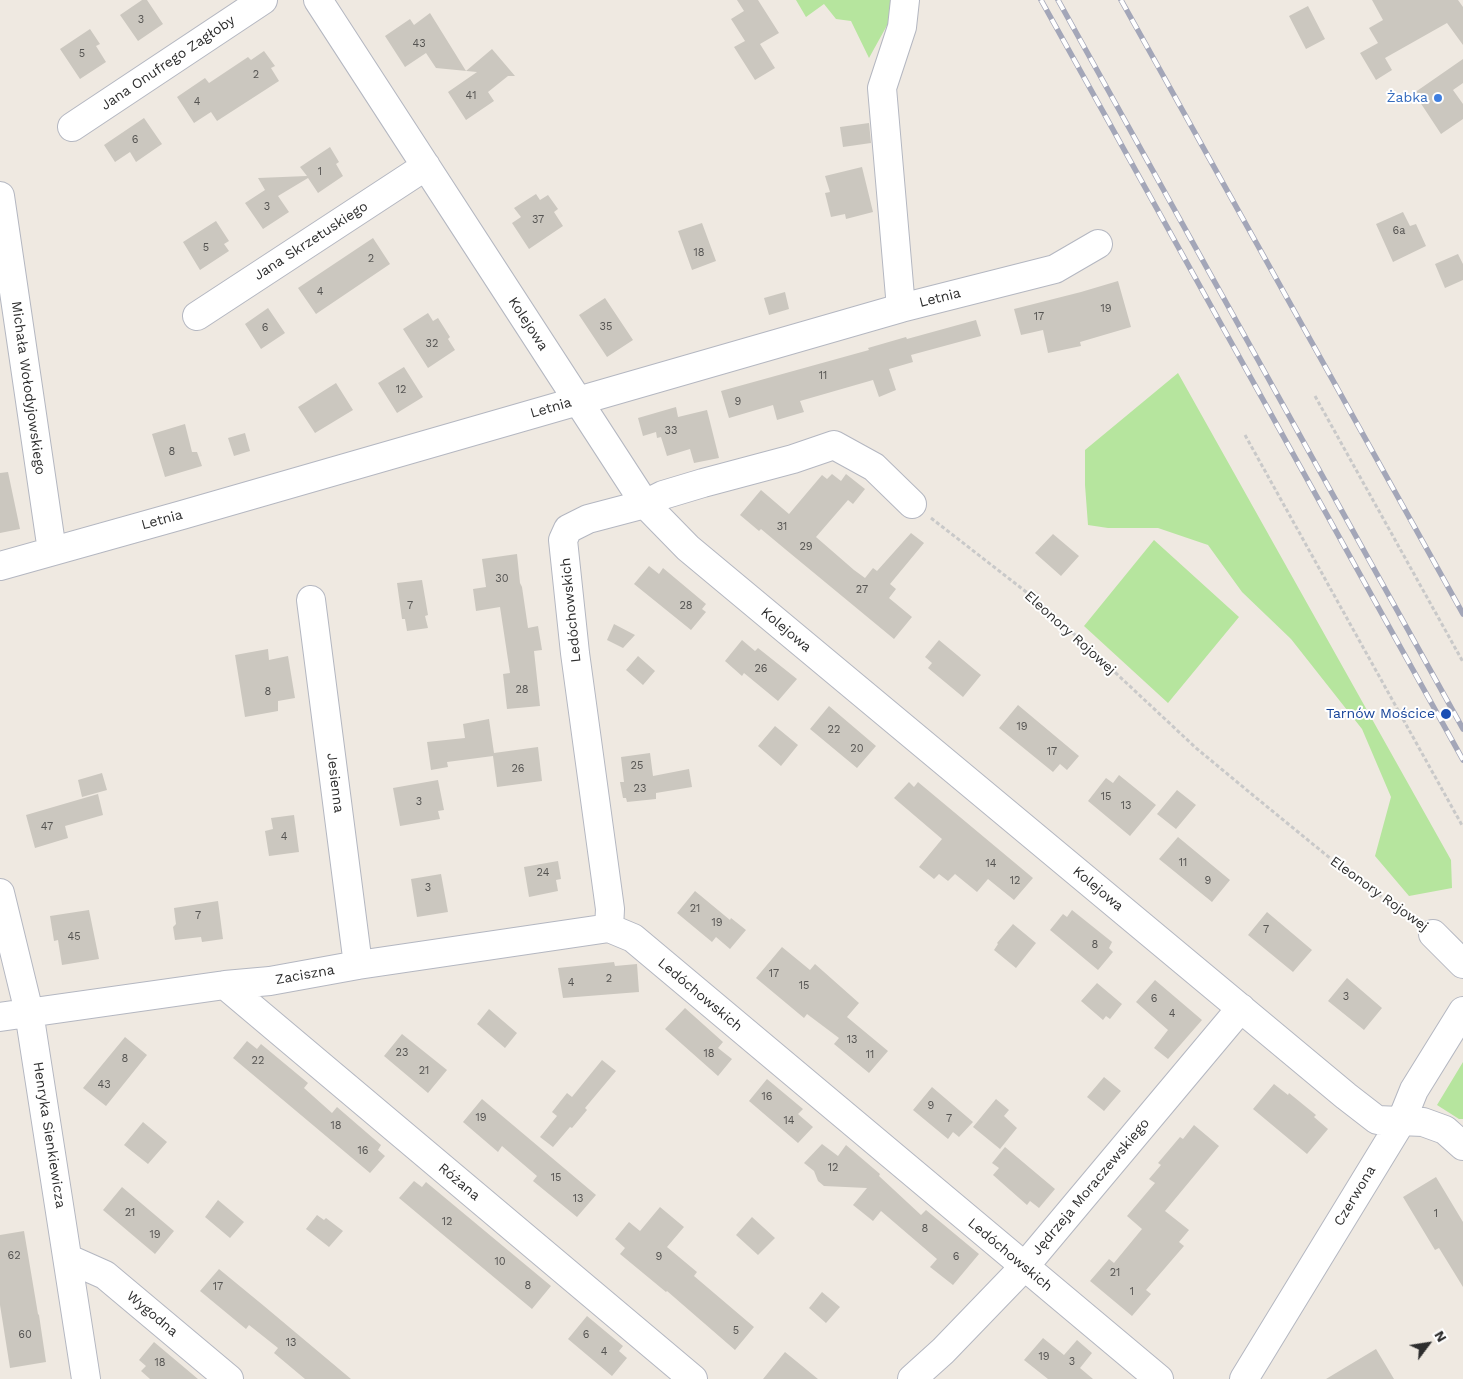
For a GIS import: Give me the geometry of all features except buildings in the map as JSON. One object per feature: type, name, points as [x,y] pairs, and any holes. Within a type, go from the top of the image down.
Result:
[{"type":"street","name":"Jana Onufrego Zagłoby","points":[[72,127],[263,0]]},
{"type":"street","name":"Kolejowa","points":[[318,0],[645,504],[688,548],[1377,1120],[1423,1122],[1445,1130],[1463,1146]]},
{"type":"street","points":[[900,308],[882,88],[902,27],[905,0]]},
{"type":"street","name":"Jana Skrzetuskiego","points":[[197,316],[426,166]]},
{"type":"street","name":"Michała Wołodyjowskiego","points":[[0,196],[52,551]]},
{"type":"street","name":"Letnia","points":[[0,566],[900,308],[1055,269],[1098,244]]},
{"type":"street","points":[[645,504],[703,483],[793,459],[834,445],[874,467],[912,504]]},
{"type":"street","name":"Ledóchowskich","points":[[645,504],[576,524],[568,529],[563,540],[575,653],[610,909],[609,928],[633,938],[1024,1268],[1159,1379]]},
{"type":"street","name":"Jesienna","points":[[311,600],[358,966]]},
{"type":"street","name":"Henryka Sienkiewicza","points":[[0,893],[29,1012],[69,1259],[86,1379]]},
{"type":"street","name":"Zaciszna","points":[[0,1017],[225,985],[270,981],[609,928]]},
{"type":"street","points":[[1433,934],[1463,964]]},
{"type":"street","name":"Różana","points":[[225,985],[693,1379]]},
{"type":"street","name":"Jędrzeja Moraczewskiego","points":[[912,1379],[943,1351],[1024,1268],[1241,1008]]},
{"type":"street","name":"Czerwona","points":[[1244,1379],[1401,1122],[1414,1090],[1463,1011]]},
{"type":"street","name":"Wygodna","points":[[69,1259],[105,1275],[229,1379]]},
{"type":"path","points":[[1315,396],[1463,662]]},
{"type":"path","points":[[1245,435],[1463,827]]},
{"type":"path","name":"Eleonory Rojowej","points":[[912,504],[1044,605],[1090,651],[1196,748],[1261,802],[1347,872],[1433,934]]},
{"type":"green space","points":[[796,0],[895,0],[890,20],[869,58],[851,21],[836,19],[824,4],[806,17]]},
{"type":"green space","points":[[1178,373],[1451,860],[1452,888],[1409,896],[1375,856],[1391,797],[1362,729],[1291,639],[1242,592],[1208,545],[1158,528],[1108,528],[1088,525],[1085,450]]},
{"type":"green space","points":[[1154,540],[1239,617],[1168,703],[1084,626]]},
{"type":"green space","points":[[1463,1062],[1463,1119],[1459,1119],[1437,1105]]},
{"type":"railway","points":[[1041,0],[1463,760]]},
{"type":"railway","points":[[1058,0],[1463,729]]},
{"type":"railway","points":[[1121,0],[1463,614]]},
{"type":"place","name":"Żabka","points":[[1438,98]]},
{"type":"place","name":"Tarnów Mościce","points":[[1446,714]]}]
